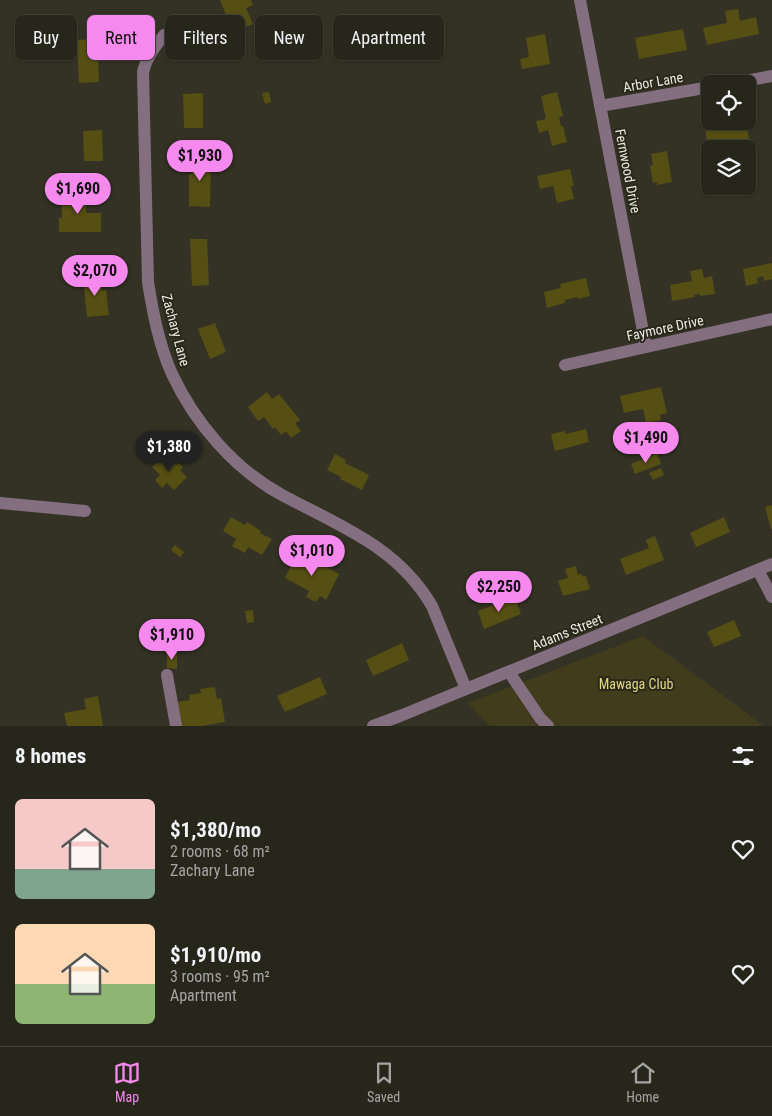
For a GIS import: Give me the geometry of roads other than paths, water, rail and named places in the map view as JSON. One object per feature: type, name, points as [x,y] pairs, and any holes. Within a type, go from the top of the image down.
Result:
[{"type":"street","name":"Fernwood Drive","points":[[580,0],[646,347]]},
{"type":"street","name":"Zachary Lane","points":[[164,35],[148,57],[143,72],[148,282],[153,312],[171,373],[204,427],[226,452],[252,475],[280,494],[363,538],[388,555],[411,576],[425,593],[432,606],[466,689]]},
{"type":"street","points":[[756,79],[772,76]]},
{"type":"street","name":"Arbor Lane","points":[[600,106],[701,89]]},
{"type":"street","name":"Faymore Drive","points":[[565,365],[772,319]]},
{"type":"street","points":[[0,503],[85,511]]},
{"type":"street","name":"Adams Street","points":[[372,726],[772,564]]},
{"type":"street","points":[[758,570],[772,597]]},
{"type":"street","points":[[509,672],[540,718],[548,726]]},
{"type":"street","points":[[167,674],[176,726]]},
{"type":"park label","name":"Mawaga Club","points":[[636,684]]}]
